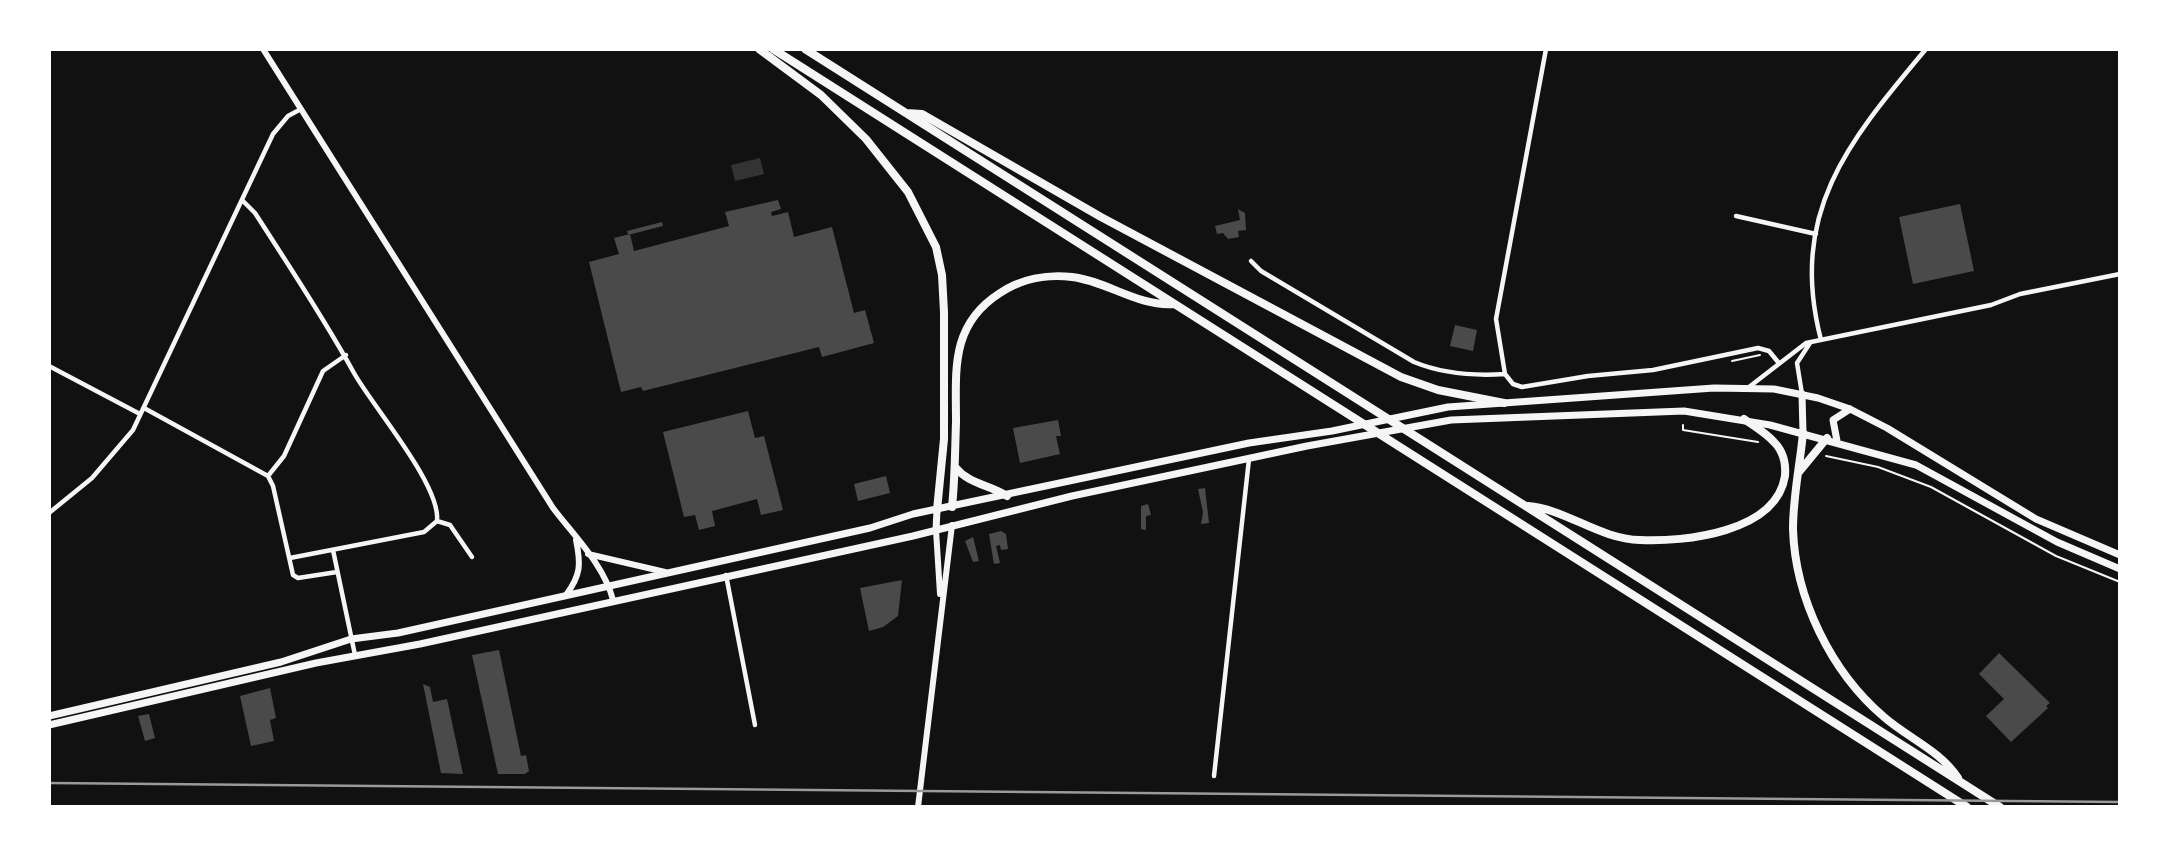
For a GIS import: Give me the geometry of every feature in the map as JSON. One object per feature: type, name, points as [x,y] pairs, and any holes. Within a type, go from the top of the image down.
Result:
[{"type":"highway","points":[[759,49],[821,95],[866,139],[908,192],[936,247],[942,275],[944,312],[944,439],[937,510]]},
{"type":"highway","points":[[774,49],[1967,807]]},
{"type":"highway","points":[[805,49],[2000,807]]},
{"type":"highway","points":[[905,113],[922,114],[1101,217],[1401,377],[1438,390],[1504,402]]},
{"type":"highway","points":[[952,507],[955,467],[955,368],[958,349],[976,313],[990,299],[1012,285],[1058,276],[1098,282],[1157,306],[1174,304]]},
{"type":"highway","points":[[1525,505],[1544,507],[1595,531],[1636,540],[1693,538],[1737,526],[1767,508],[1777,496],[1786,467],[1782,453],[1774,442],[1744,419]]},
{"type":"highway","points":[[1803,433],[1794,539],[1817,629],[1853,684],[1884,717],[1949,765],[1959,781]]},
{"type":"highway","points":[[1798,474],[1827,438]]},
{"type":"highway","points":[[955,467],[973,483],[995,488],[1007,496]]},
{"type":"main road","points":[[263,49],[553,508],[609,584],[612,600]]},
{"type":"main road","points":[[49,716],[313,653],[352,639],[398,632],[870,528],[937,510],[1249,443],[1332,431],[1448,407],[1504,402],[1749,387],[1802,394],[1850,409],[1887,428],[2036,519],[2120,555]]},
{"type":"main road","points":[[1802,394],[1803,433]]},
{"type":"main road","points":[[1837,441],[1833,420],[1850,409]]},
{"type":"main road","points":[[49,725],[1249,459],[1451,420],[1658,411],[1744,419],[1827,438],[1916,465],[2057,542],[2120,569]]},
{"type":"main road","points":[[918,807],[952,507]]},
{"type":"main road","points":[[937,510],[941,606]]},
{"type":"main road","points":[[566,595],[579,575],[581,565],[576,538]]},
{"type":"main road","points":[[588,554],[657,567],[665,572]]},
{"type":"street","points":[[1546,49],[1496,319],[1505,374],[1513,384],[1522,387],[1668,367],[1758,348],[1769,351],[1778,362]]},
{"type":"street","points":[[1821,340],[1810,285],[1815,234],[1827,191],[1851,142],[1926,49]]},
{"type":"street","points":[[49,513],[71,498],[110,459],[132,430],[277,128],[301,108]]},
{"type":"street","points":[[242,200],[255,213],[346,355],[355,375],[432,495],[438,510],[436,521],[424,532],[290,558]]},
{"type":"street","points":[[1736,216],[1815,234]]},
{"type":"street","points":[[1251,261],[1261,271],[1414,362],[1438,370],[1478,376],[1505,374]]},
{"type":"street","points":[[1749,387],[1797,347],[2120,274]]},
{"type":"street","points":[[1802,394],[1797,363],[1811,343]]},
{"type":"street","points":[[268,476],[284,456],[323,371],[346,355]]},
{"type":"street","points":[[49,366],[140,414]]},
{"type":"street","points":[[144,408],[256,467],[268,476],[274,486],[293,575],[298,578],[337,572]]},
{"type":"street","points":[[1214,776],[1249,459]]},
{"type":"street","points":[[436,521],[450,525],[472,557]]},
{"type":"street","points":[[333,550],[356,657]]},
{"type":"street","points":[[726,575],[755,725]]},
{"type":"path","points":[[1727,362],[1769,351]]},
{"type":"path","points":[[1684,425],[1683,430],[1759,442]]},
{"type":"path","points":[[1821,454],[1878,467],[1931,487],[2056,556],[2120,582]]},
{"type":"shaded area","points":[[760,158],[764,174],[735,181],[731,165]]},
{"type":"building","points":[[778,200],[781,209],[771,212],[772,216],[788,212],[794,237],[832,227],[854,313],[865,310],[874,343],[822,357],[819,347],[643,391],[641,387],[621,392],[589,262],[619,254],[614,238],[630,234],[634,251],[729,226],[725,212]]},
{"type":"building","points":[[1960,204],[1974,271],[1913,284],[1899,217]]},
{"type":"building","points":[[1238,209],[1245,213],[1246,230],[1238,231],[1239,237],[1228,239],[1223,233],[1217,234],[1215,226],[1240,220]]},
{"type":"building","points":[[662,222],[663,226],[628,235],[627,231]]},
{"type":"building","points":[[1455,325],[1477,330],[1473,351],[1450,346]]},
{"type":"building","points":[[748,411],[755,438],[764,436],[783,510],[761,515],[757,499],[712,511],[715,526],[699,530],[695,515],[684,517],[663,432]]},
{"type":"building","points":[[1058,420],[1061,436],[1056,436],[1060,454],[1020,463],[1013,428]]},
{"type":"building","points":[[886,476],[890,493],[858,501],[854,484]]},
{"type":"building","points":[[1205,488],[1209,523],[1201,524],[1203,512],[1198,489]]},
{"type":"building","points":[[1148,504],[1151,515],[1146,516],[1146,530],[1141,529],[1141,506]]},
{"type":"building","points":[[1001,531],[1006,534],[1008,549],[1001,550],[1000,545],[996,546],[1000,563],[994,564],[989,534]]},
{"type":"building","points":[[973,537],[979,561],[973,562],[965,541]]},
{"type":"building","points":[[902,580],[898,616],[883,627],[869,631],[860,588]]},
{"type":"building","points":[[499,650],[521,756],[526,755],[529,771],[525,774],[498,774],[472,655]]},
{"type":"building","points":[[1999,653],[2050,703],[2046,706],[2048,708],[2011,742],[1986,716],[2004,699],[1979,674]]},
{"type":"building","points":[[423,684],[430,687],[433,702],[447,699],[463,774],[441,773]]},
{"type":"building","points":[[270,688],[276,718],[270,720],[274,741],[251,746],[240,696]]},
{"type":"building","points":[[149,714],[155,738],[145,741],[138,716]]},
{"type":"railway","points":[[49,783],[2120,802]]}]
